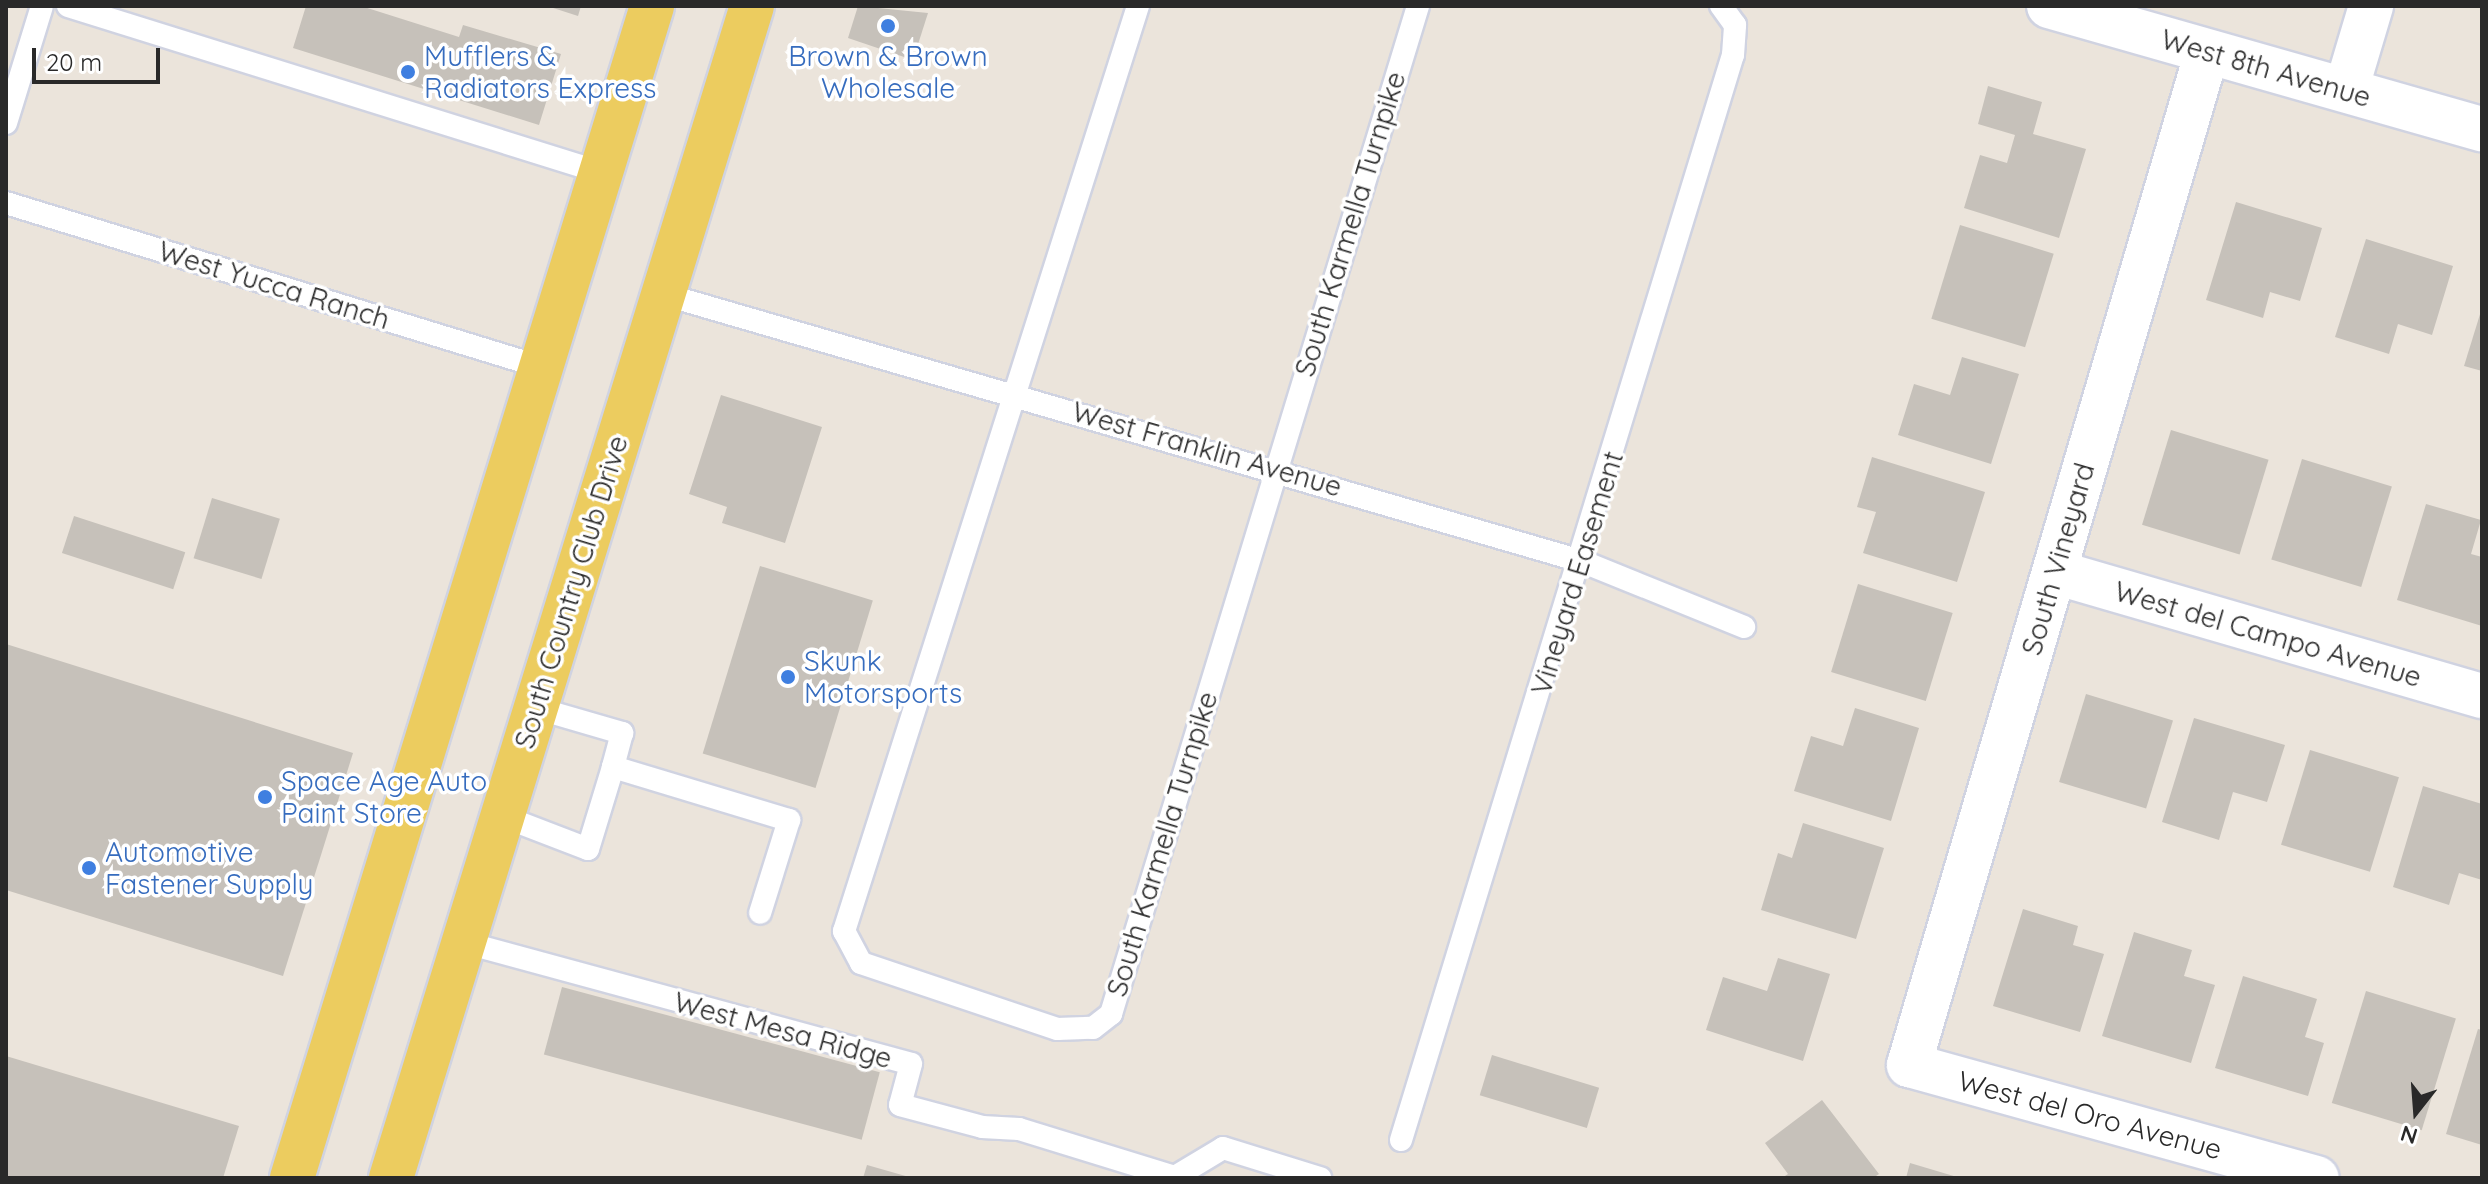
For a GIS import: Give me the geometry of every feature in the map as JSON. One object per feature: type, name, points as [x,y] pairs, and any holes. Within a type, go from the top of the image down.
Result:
[{"type":"main road","points":[[292,1178],[652,6]]},
{"type":"main road","name":"South Country Club Drive","points":[[391,1178],[752,6]]},
{"type":"street","name":"West 8th Avenue","points":[[2049,6],[2482,129]]},
{"type":"street","points":[[2346,90],[2371,6]]},
{"type":"street","name":"South Vineyard","points":[[1909,1065],[2207,52]]},
{"type":"street","name":"West del Campo Avenue","points":[[2055,572],[2482,696]]},
{"type":"street","name":"West del Oro Avenue","points":[[1909,1065],[2317,1178]]},
{"type":"lane","points":[[6,123],[42,6]]},
{"type":"lane","points":[[68,6],[600,172]]},
{"type":"lane","name":"South Karmella Turnpike","points":[[1138,6],[844,931],[861,963],[1057,1029],[1093,1028],[1111,1014],[1274,468],[1418,6]]},
{"type":"lane","name":"Vineyard Easement","points":[[1401,1140],[1581,561],[1733,55],[1735,25],[1721,6]]},
{"type":"lane","name":"West Yucca Ranch","points":[[6,203],[541,367]]},
{"type":"lane","name":"West Franklin Avenue","points":[[663,294],[1274,468],[1581,561],[1744,627]]},
{"type":"lane","points":[[502,816],[588,849],[622,733],[536,708]]},
{"type":"lane","points":[[613,767],[789,820],[760,913]]},
{"type":"lane","name":"West Mesa Ridge","points":[[463,942],[911,1064],[900,1105],[914,1109],[1019,1129],[1175,1177],[1223,1148],[1320,1178]]},
{"type":"building","points":[[306,6],[361,6],[459,37],[463,25],[561,54],[539,125],[293,48]]},
{"type":"building","points":[[547,6],[581,6],[578,16]]},
{"type":"building","name":"Brown & Brown Wholesale","points":[[858,6],[928,13],[913,60],[848,38]]},
{"type":"building","points":[[1988,86],[2042,102],[2033,134],[2086,149],[2059,238],[1964,208],[1980,155],[2007,163],[2015,135],[1978,124]]},
{"type":"building","points":[[2236,202],[2322,228],[2300,301],[2270,292],[2263,318],[2206,300]]},
{"type":"building","points":[[1960,225],[2054,254],[2025,347],[1931,319]]},
{"type":"building","points":[[2366,239],[2453,266],[2432,335],[2398,324],[2389,354],[2335,337]]},
{"type":"building","points":[[2482,311],[2482,371],[2464,366]]},
{"type":"building","points":[[1962,357],[2019,374],[1991,464],[1898,435],[1914,384],[1950,395]]},
{"type":"building","points":[[721,395],[822,427],[785,543],[722,523],[727,507],[689,494]]},
{"type":"building","points":[[2171,430],[2269,460],[2240,554],[2142,525]]},
{"type":"building","points":[[1872,457],[1985,492],[1957,582],[1863,553],[1876,512],[1857,507]]},
{"type":"building","points":[[2302,459],[2392,486],[2361,587],[2271,559]]},
{"type":"building","points":[[212,498],[280,519],[261,579],[194,558]]},
{"type":"building","points":[[2426,504],[2481,520],[2471,554],[2482,557],[2482,626],[2397,600]]},
{"type":"building","points":[[74,516],[185,552],[173,589],[62,553]]},
{"type":"building","name":"Skunk Motorsports","points":[[760,566],[873,600],[816,788],[703,753]]},
{"type":"building","points":[[1858,584],[1953,613],[1926,701],[1831,672]]},
{"type":"building","points":[[6,644],[353,753],[283,976],[6,890]]},
{"type":"building","points":[[2086,694],[2173,721],[2146,809],[2059,782]]},
{"type":"building","points":[[1855,708],[1919,728],[1891,821],[1794,791],[1811,736],[1843,746]]},
{"type":"building","points":[[2194,718],[2285,745],[2267,802],[2233,792],[2219,840],[2162,822]]},
{"type":"building","points":[[2310,750],[2399,777],[2370,872],[2281,845]]},
{"type":"building","points":[[2423,786],[2482,804],[2482,880],[2459,873],[2449,905],[2393,887]]},
{"type":"building","points":[[1803,823],[1884,848],[1856,939],[1761,910],[1778,853],[1792,858]]},
{"type":"building","points":[[2023,909],[2078,926],[2073,945],[2104,954],[2080,1032],[1993,1006]]},
{"type":"building","points":[[2134,932],[2192,950],[2184,976],[2215,985],[2191,1063],[2102,1036]]},
{"type":"building","points":[[1778,958],[1830,974],[1803,1061],[1706,1030],[1723,977],[1767,991]]},
{"type":"building","points":[[2243,976],[2317,999],[2305,1037],[2324,1043],[2308,1096],[2215,1068]]},
{"type":"building","points":[[562,987],[880,1072],[862,1140],[544,1055]]},
{"type":"building","points":[[2366,991],[2456,1018],[2422,1130],[2332,1103]]},
{"type":"building","points":[[2478,1029],[2482,1030],[2482,1145],[2446,1134]]},
{"type":"building","points":[[1492,1055],[1599,1088],[1587,1128],[1480,1095]]},
{"type":"building","points":[[6,1056],[239,1126],[223,1178],[6,1178]]},
{"type":"building","points":[[1822,1100],[1879,1174],[1873,1178],[1782,1178],[1788,1174],[1765,1143]]},
{"type":"building","points":[[1910,1163],[1957,1177],[1906,1178]]},
{"type":"building","points":[[867,1165],[909,1177],[863,1178]]},
{"type":"place","name":"Brown & Brown Wholesale","points":[[888,26]]},
{"type":"place","name":"Mufflers & Radiators Express","points":[[408,72]]},
{"type":"place","name":"Skunk Motorsports","points":[[788,677]]},
{"type":"place","name":"Space Age Auto Paint Store","points":[[265,797]]},
{"type":"place","name":"Automotive Fastener Supply","points":[[89,868]]}]
